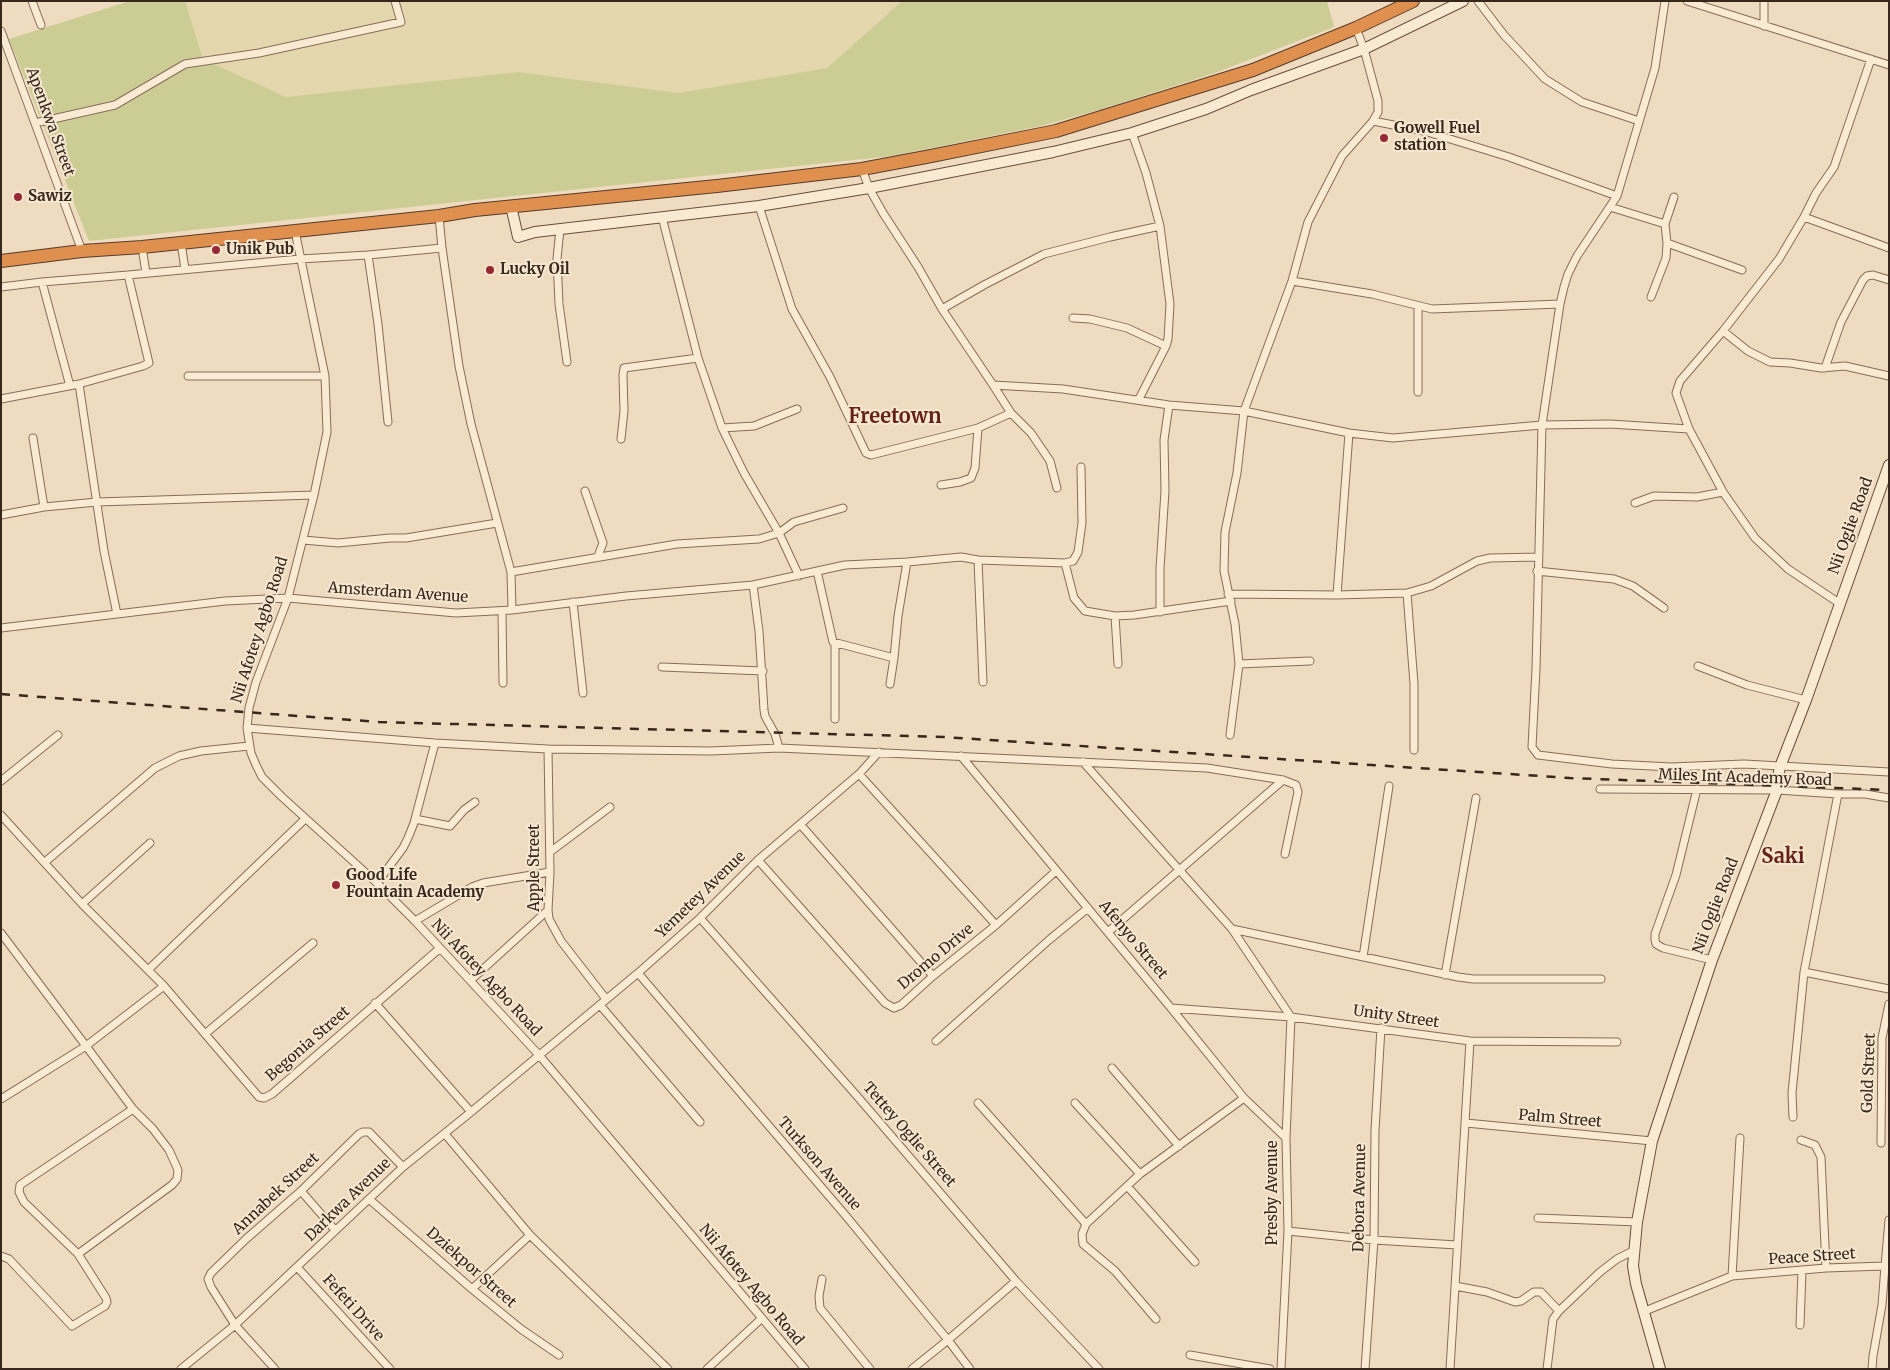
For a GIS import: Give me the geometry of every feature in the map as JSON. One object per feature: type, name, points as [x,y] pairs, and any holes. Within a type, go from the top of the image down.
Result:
[{"type":"highway","points":[[1,261],[82,250],[181,243],[862,169],[999,143],[1074,126],[1253,70],[1356,28],[1414,1]]},
{"type":"street","points":[[32,1],[41,25]]},
{"type":"street","points":[[36,123],[115,105],[185,64],[259,53],[400,22],[395,1]]},
{"type":"street","points":[[511,206],[518,237],[535,232],[759,206],[869,188],[1053,152],[1132,133],[1206,109],[1250,90],[1364,49],[1463,1]]},
{"type":"street","points":[[1478,1],[1504,35],[1546,79],[1582,102],[1639,121]]},
{"type":"street","points":[[1665,1],[1655,68],[1617,196],[1577,256],[1568,274],[1560,304],[1542,425],[1536,669],[1532,747],[1538,755],[1622,765],[1670,767],[1744,764],[1889,772]]},
{"type":"street","points":[[1687,1],[1889,65]]},
{"type":"street","points":[[1764,1],[1764,26]]},
{"type":"street","points":[[1230,735],[1239,664],[1235,624],[1224,571],[1225,532],[1237,473],[1244,411],[1292,281],[1308,222],[1342,156],[1373,121],[1378,112],[1378,102],[1364,49],[1356,28]]},
{"type":"street","name":"Apenkwa Street","points":[[1,32],[82,250]]},
{"type":"street","points":[[1839,603],[1777,560],[1755,538],[1723,492],[1689,429],[1677,399],[1677,387],[1779,259],[1804,217],[1816,193],[1838,158],[1871,60]]},
{"type":"street","points":[[1373,121],[1424,131],[1509,157],[1617,196]]},
{"type":"street","points":[[1132,133],[1146,173],[1160,226],[1170,304],[1166,346],[1139,399]]},
{"type":"street","points":[[862,169],[869,188],[942,309],[1011,413],[1031,433],[1050,461],[1057,488]]},
{"type":"street","points":[[1651,298],[1666,258],[1665,224],[1674,197]]},
{"type":"street","points":[[759,206],[792,309],[830,377],[866,453],[871,455],[978,428],[1011,413]]},
{"type":"street","points":[[1610,206],[1665,224]]},
{"type":"street","points":[[439,216],[459,366],[471,424],[511,572],[512,610]]},
{"type":"street","points":[[662,217],[698,358],[722,428],[744,473],[780,534],[799,576]]},
{"type":"street","points":[[1804,217],[1889,248]]},
{"type":"street","points":[[942,309],[1044,254],[1160,226]]},
{"type":"street","points":[[560,229],[556,259],[558,304],[567,362]]},
{"type":"street","name":"Nii Afotey Agbo Road","points":[[295,231],[325,376],[327,432],[314,495],[288,598],[256,682],[249,708],[247,728],[251,753],[262,776],[305,819],[377,883],[415,921],[539,1055],[805,1369]]},
{"type":"street","points":[[181,243],[185,269]]},
{"type":"street","points":[[1667,243],[1742,270]]},
{"type":"street","points":[[142,247],[146,274]]},
{"type":"street","points":[[1,287],[185,269],[442,248]]},
{"type":"street","points":[[368,255],[378,324],[388,422]]},
{"type":"street","points":[[1,399],[79,384],[147,365],[149,363],[128,275]]},
{"type":"street","points":[[1825,368],[1841,322],[1863,280],[1867,276],[1873,275],[1889,280]]},
{"type":"street","points":[[1292,281],[1372,294],[1418,306],[1440,309],[1560,304]]},
{"type":"street","points":[[42,282],[70,386]]},
{"type":"street","points":[[1418,306],[1418,392]]},
{"type":"street","points":[[1073,318],[1090,319],[1127,328],[1166,346]]},
{"type":"street","points":[[1723,331],[1748,351],[1770,362],[1825,368],[1844,366],[1889,376]]},
{"type":"street","points":[[621,439],[624,410],[622,375],[624,368],[698,358]]},
{"type":"street","points":[[188,376],[325,376]]},
{"type":"street","points":[[79,384],[104,551],[117,614]]},
{"type":"street","points":[[993,384],[1063,388],[1169,405],[1244,411],[1349,433],[1393,438],[1413,438],[1542,425],[1610,424],[1689,429]]},
{"type":"street","points":[[1160,612],[1160,568],[1165,491],[1164,440],[1169,405]]},
{"type":"street","points":[[722,428],[754,426],[797,409]]},
{"type":"street","points":[[941,485],[971,478],[975,468],[978,428]]},
{"type":"street","points":[[1337,595],[1349,433]]},
{"type":"street","points":[[33,438],[44,507]]},
{"type":"street","name":"Nii Oglie Road","points":[[1660,1369],[1636,1284],[1633,1266],[1637,1222],[1652,1141],[1712,960],[1777,790],[1776,786],[1780,767],[1806,700],[1889,465]]},
{"type":"street","points":[[1081,467],[1082,523],[1078,552],[1073,561],[1065,563],[1074,598],[1085,611],[1115,616],[1160,612],[1230,598],[1407,593],[1431,586],[1477,561],[1490,558],[1538,557]]},
{"type":"street","points":[[586,490],[603,543],[598,556]]},
{"type":"street","points":[[1635,503],[1654,496],[1697,497],[1723,492]]},
{"type":"street","points":[[1,515],[44,507],[98,502],[314,495]]},
{"type":"street","points":[[511,572],[678,544],[752,540],[780,534],[794,522],[843,508]]},
{"type":"street","points":[[303,540],[338,543],[406,538],[497,523]]},
{"type":"street","name":"Amsterdam Avenue","points":[[1,628],[225,601],[288,598],[456,613],[502,611],[626,596],[753,585],[845,565],[961,557],[978,560],[1065,563]]},
{"type":"street","points":[[978,560],[983,682]]},
{"type":"street","points":[[890,684],[907,562]]},
{"type":"street","points":[[817,571],[830,635],[835,644],[835,719]]},
{"type":"street","points":[[1537,572],[1614,579],[1633,586],[1664,608]]},
{"type":"street","points":[[753,585],[765,716],[774,729],[779,748]]},
{"type":"street","points":[[1407,593],[1414,684],[1414,750]]},
{"type":"street","points":[[573,602],[584,693]]},
{"type":"street","points":[[502,611],[503,684]]},
{"type":"street","points":[[1115,616],[1118,664]]},
{"type":"street","points":[[835,644],[894,658]]},
{"type":"street","points":[[1239,664],[1310,661]]},
{"type":"street","points":[[662,666],[762,671]]},
{"type":"street","points":[[1698,666],[1747,685],[1806,700]]},
{"type":"street","points":[[247,728],[434,743],[548,749],[712,752],[779,748],[1207,768],[1283,780],[1296,785],[1298,792],[1285,854]]},
{"type":"street","points":[[1,781],[58,735]]},
{"type":"street","points":[[377,883],[403,848],[415,819],[434,743]]},
{"type":"street","points":[[45,862],[155,768],[179,756],[201,751],[250,746]]},
{"type":"street","name":"Apple Street","points":[[548,749],[550,852],[548,910],[552,928],[606,999]]},
{"type":"street","name":"Yemetey Avenue","points":[[539,1055],[700,918],[758,860],[859,774],[879,752]]},
{"type":"street","name":"Afenyo Street","points":[[961,756],[1244,1098],[1286,1138]]},
{"type":"street","points":[[1083,762],[1232,929],[1291,1017]]},
{"type":"street","points":[[859,774],[996,925]]},
{"type":"street","points":[[1108,932],[1283,780]]},
{"type":"street","points":[[1363,957],[1389,786]]},
{"type":"street","name":"Miles Int Academy Road","points":[[1600,788],[1777,790],[1865,794],[1889,798]]},
{"type":"street","points":[[1697,789],[1676,875],[1655,934],[1655,940],[1656,944],[1663,948],[1712,960]]},
{"type":"street","points":[[1793,1117],[1792,1093],[1804,972],[1838,794]]},
{"type":"street","points":[[1445,974],[1476,798]]},
{"type":"street","points":[[415,819],[450,826],[464,810],[475,802]]},
{"type":"street","points":[[550,852],[610,808]]},
{"type":"street","name":"Begonia Street","points":[[1,815],[82,904],[164,986],[259,1097],[264,1098],[272,1094],[375,1003],[440,949]]},
{"type":"street","points":[[148,970],[305,819]]},
{"type":"street","points":[[800,824],[933,976]]},
{"type":"street","points":[[82,904],[150,843]]},
{"type":"street","name":"Dromo Drive","points":[[758,860],[890,1007],[894,1008],[901,1005],[1056,872]]},
{"type":"street","points":[[415,921],[472,887],[483,883],[550,872]]},
{"type":"street","points":[[936,1041],[1049,940],[1088,908]]},
{"type":"street","points":[[471,980],[548,910]]},
{"type":"street","name":"Tettey Oglie Street","points":[[700,918],[858,1096],[1016,1281],[1099,1369]]},
{"type":"street","points":[[1232,929],[1473,979],[1601,978]]},
{"type":"street","points":[[1,933],[133,1109],[153,1129],[169,1150],[178,1170],[177,1179],[172,1185],[78,1254]]},
{"type":"street","points":[[205,1034],[313,942]]},
{"type":"street","name":"Turkson Avenue","points":[[638,972],[846,1216],[970,1369]]},
{"type":"street","points":[[1804,972],[1889,989]]},
{"type":"street","points":[[1,1099],[86,1046],[164,986]]},
{"type":"street","points":[[375,1003],[471,1112]]},
{"type":"street","name":"Gold Street","points":[[1880,1143],[1882,1038],[1889,1004]]},
{"type":"street","points":[[600,1005],[700,1122]]},
{"type":"street","name":"Unity Street","points":[[1171,1008],[1291,1017],[1470,1041],[1617,1042]]},
{"type":"street","name":"Presby Avenue","points":[[1281,1369],[1288,1231],[1286,1138],[1291,1017]]},
{"type":"street","name":"Debora Avenue","points":[[1364,1369],[1374,1240],[1375,1130],[1381,1028]]},
{"type":"street","points":[[1450,1369],[1470,1041]]},
{"type":"street","name":"Darkwa Avenue","points":[[181,1369],[235,1324],[403,1167],[539,1055]]},
{"type":"street","points":[[1112,1068],[1179,1146]]},
{"type":"street","points":[[1156,1319],[1116,1271],[1083,1244],[1082,1234],[1086,1224],[1140,1174],[1244,1098]]},
{"type":"street","points":[[978,1103],[1086,1224]]},
{"type":"street","points":[[1075,1103],[1140,1174]]},
{"type":"street","points":[[1,1256],[9,1259],[72,1326],[105,1306],[106,1298],[78,1254],[24,1202],[19,1192],[20,1185],[133,1109]]},
{"type":"street","name":"Palm Street","points":[[1466,1124],[1652,1141]]},
{"type":"street","name":"Annabek Street","points":[[235,1324],[210,1287],[208,1279],[211,1273],[246,1239],[301,1191],[363,1132],[369,1132],[403,1167]]},
{"type":"street","points":[[445,1134],[530,1235],[668,1369]]},
{"type":"street","points":[[1732,1276],[1740,1138]]},
{"type":"street","points":[[1801,1140],[1815,1144],[1821,1157],[1826,1268]]},
{"type":"street","points":[[1128,1186],[1195,1262]]},
{"type":"street","points":[[301,1191],[336,1230]]},
{"type":"street","name":"Dziekpor Street","points":[[369,1199],[521,1329],[559,1354]]},
{"type":"street","points":[[1538,1218],[1637,1222]]},
{"type":"street","points":[[1872,1369],[1872,1359],[1885,1305],[1885,1266],[1889,1220]]},
{"type":"street","points":[[1288,1231],[1374,1240],[1458,1244]]},
{"type":"street","points":[[472,1289],[530,1235]]},
{"type":"street","points":[[1547,1369],[1553,1319],[1559,1311],[1604,1269],[1617,1259],[1633,1251]]},
{"type":"street","name":"Peace Street","points":[[1645,1311],[1732,1276],[1826,1268],[1885,1266]]},
{"type":"street","name":"Fefeti Drive","points":[[297,1267],[390,1369]]},
{"type":"street","points":[[1800,1325],[1802,1271]]},
{"type":"street","points":[[822,1280],[819,1296],[820,1308],[870,1369]]},
{"type":"street","points":[[912,1369],[1016,1281]]},
{"type":"street","points":[[1454,1286],[1487,1292],[1516,1302],[1521,1301],[1534,1292],[1541,1292],[1559,1311]]},
{"type":"street","points":[[707,1369],[762,1318]]},
{"type":"street","points":[[235,1324],[275,1369]]},
{"type":"street","points":[[1190,1354],[1270,1369]]},
{"type":"shaded area","points":[[185,1],[902,1],[827,68],[679,93],[518,72],[286,97],[203,59]]},
{"type":"green space","points":[[130,1],[185,1],[203,59],[286,97],[518,72],[679,93],[827,68],[902,1],[1327,1],[1334,27],[1215,73],[1102,109],[1041,126],[892,156],[89,241],[9,39]]},
{"type":"railway","points":[[1,694],[379,722],[944,737],[1570,778],[1889,790]]},
{"type":"place","name":"Gowell Fuel station","points":[[1384,138]]},
{"type":"place","name":"Sawiz","points":[[18,197]]},
{"type":"place","name":"Unik Pub","points":[[216,250]]},
{"type":"place","name":"Lucky Oil","points":[[490,270]]},
{"type":"place","name":"Good Life Fountain Academy","points":[[336,885]]},
{"type":"district","name":"Freetown","points":[[895,417]]},
{"type":"district","name":"Saki","points":[[1783,857]]}]
